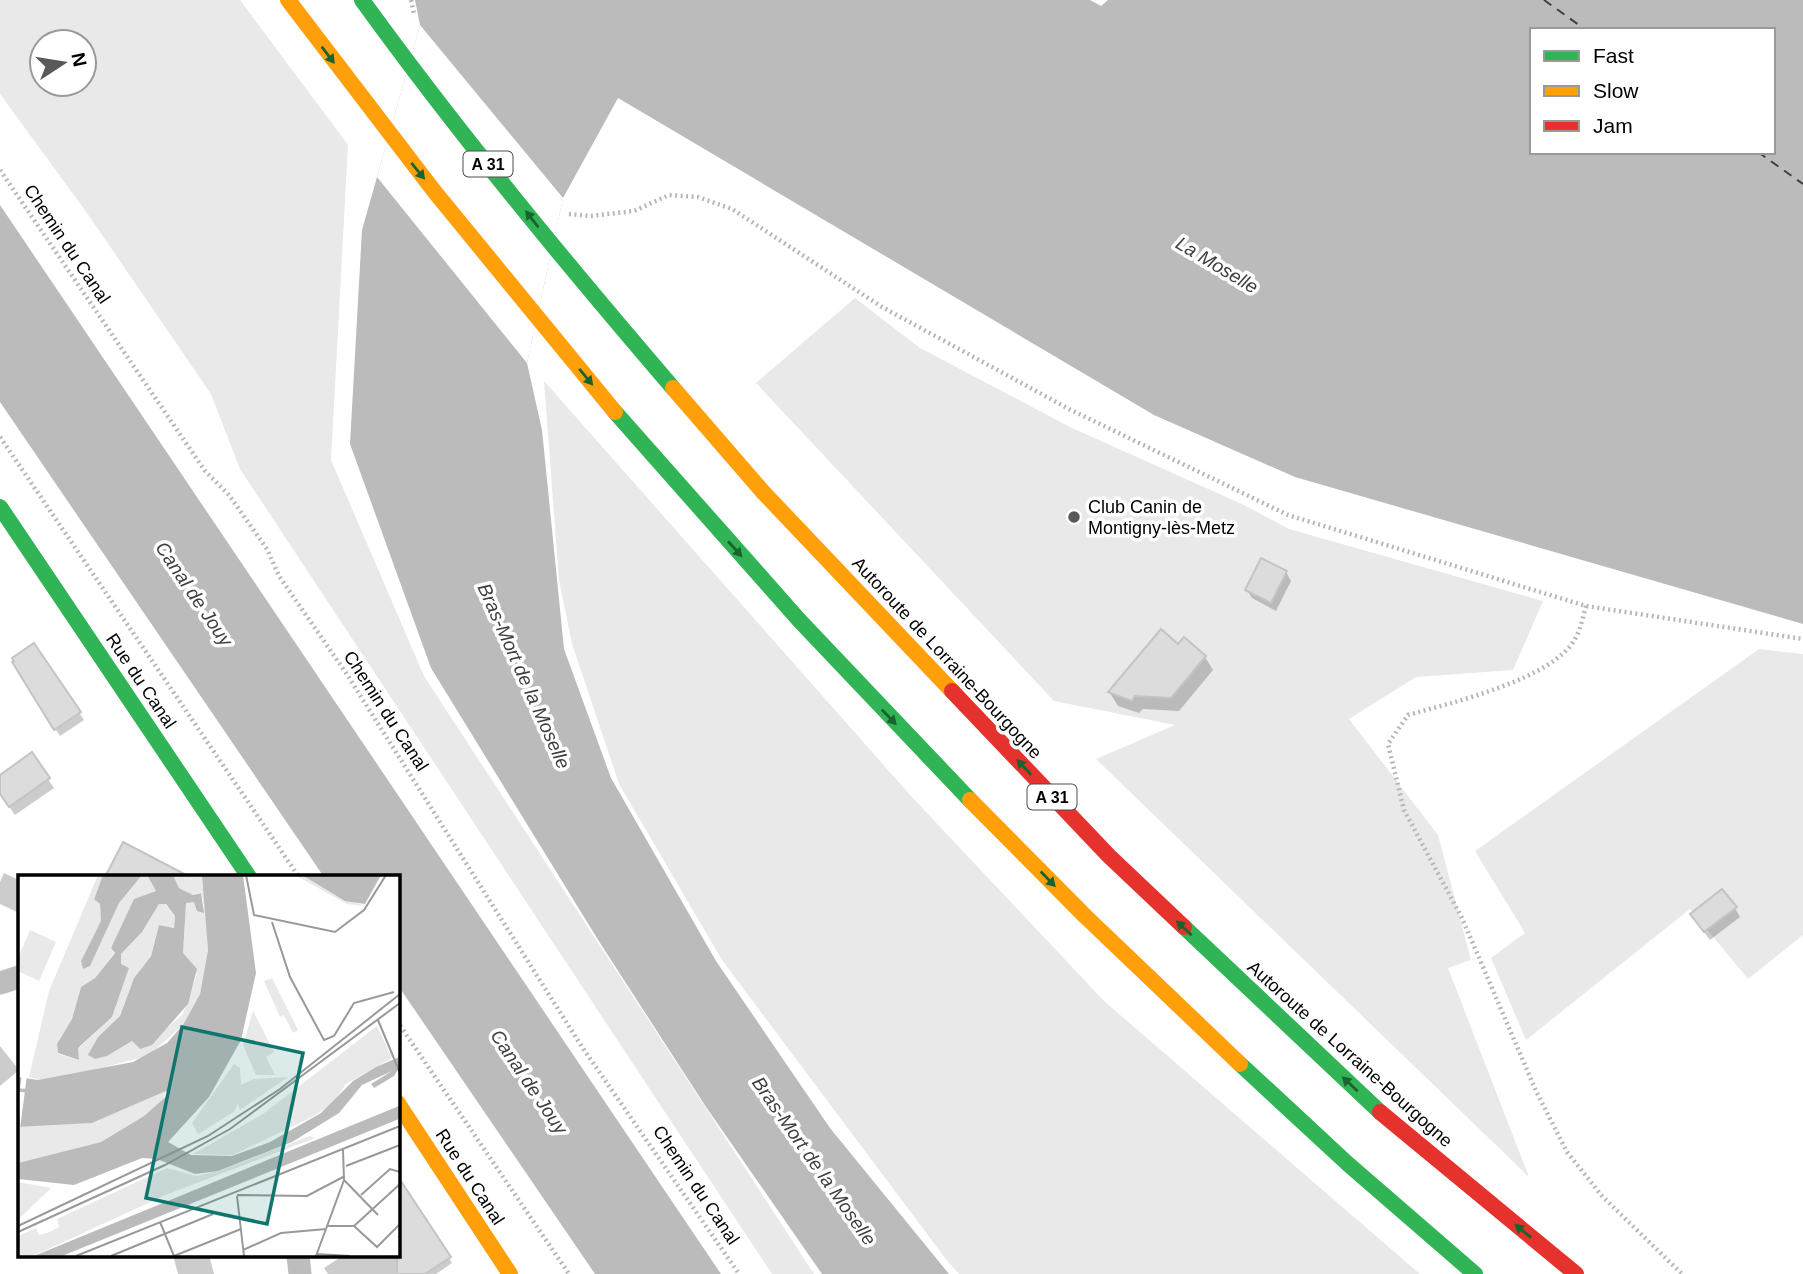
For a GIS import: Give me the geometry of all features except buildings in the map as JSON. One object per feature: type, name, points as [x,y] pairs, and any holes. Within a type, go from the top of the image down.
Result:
[{"type":"main road","points":[[288,0],[376,118],[542,325],[690,499],[876,703],[1072,903],[1233,1058],[1428,1235],[1475,1274]]},
{"type":"main road","name":"Autoroute de Lorraine-Bourgogne","points":[[362,0],[402,55],[574,273],[764,492],[1109,856],[1385,1117],[1576,1274]]},
{"type":"main road","name":"Rue du Canal","points":[[0,507],[248,875]]},
{"type":"main road","name":"Rue du Canal","points":[[399,1105],[510,1274]]},
{"type":"street","points":[[0,983],[18,977]]},
{"type":"street","points":[[298,1256],[300,1274]]},
{"type":"path","name":"Chemin du Canal","points":[[0,170],[205,471],[229,495],[267,549],[279,576],[346,673],[582,1047],[641,1128],[740,1274]]},
{"type":"path","points":[[570,215],[590,216],[634,211],[668,195],[698,197],[732,209],[894,313],[1069,409],[1287,515],[1586,606],[1803,639]]},
{"type":"path","points":[[0,437],[298,875]]},
{"type":"path","points":[[1586,606],[1576,639],[1552,665],[1510,683],[1408,715],[1388,744],[1404,810],[1461,918],[1536,1091],[1567,1152],[1602,1195],[1682,1274]]},
{"type":"path","points":[[399,1024],[569,1274]]},
{"type":"shaded area","points":[[0,0],[240,0],[348,145],[331,460],[424,676],[814,1274],[772,1274],[240,469],[211,394],[87,213],[0,94]]},
{"type":"shaded area","name":"Club Canin de Montigny-lès-Metz","points":[[855,298],[920,348],[1072,428],[1244,505],[1289,529],[1543,601],[1513,670],[1416,677],[1349,719],[1438,835],[1471,960],[1448,968],[1529,1177],[1096,759],[1175,725],[1054,701],[756,383]]},
{"type":"shaded area","points":[[544,381],[911,796],[1104,1001],[1420,1274],[959,1274],[722,960],[619,784],[572,644],[559,580]]},
{"type":"shaded area","points":[[1759,649],[1803,654],[1803,935],[1748,979],[1690,909],[1526,1040],[1491,958],[1525,933],[1475,851]]},
{"type":"water","points":[[415,0],[1090,0],[1101,6],[1108,0],[1803,0],[1803,624],[1295,477],[1154,415],[618,98],[563,198],[527,363],[542,430],[564,649],[611,778],[716,961],[830,1128],[949,1274],[822,1274],[706,1107],[600,943],[431,668],[350,444],[362,230],[420,25]]},
{"type":"water","name":"Canal de Jouy","points":[[0,205],[721,1274],[595,1274],[399,987],[399,875],[323,875],[0,402]]},
{"type":"pier","points":[[420,25],[563,198],[527,363],[377,177]]},
{"type":"ferry route","points":[[1544,0],[1583,28]]},
{"type":"ferry route","points":[[1761,154],[1803,184]]},
{"type":"traffic: fast","points":[[362,0],[513,197],[673,388]]},
{"type":"traffic: fast","points":[[615,412],[799,620],[970,800]]},
{"type":"traffic: fast","points":[[0,507],[248,875]]},
{"type":"traffic: fast","points":[[1184,927],[1380,1112]]},
{"type":"traffic: fast","points":[[1240,1064],[1348,1164],[1475,1274]]},
{"type":"traffic: slow","points":[[288,0],[434,191],[615,412]]},
{"type":"traffic: slow","points":[[673,388],[763,492],[952,691]]},
{"type":"traffic: slow","points":[[970,800],[1085,916],[1240,1064]]},
{"type":"traffic: slow","points":[[399,1105],[510,1274]]},
{"type":"traffic: jam","points":[[952,691],[1109,856],[1184,927]]},
{"type":"traffic: jam","points":[[1380,1112],[1576,1274]]},
{"type":"place","name":"Club Canin de Montigny-lès-Metz","points":[[1074,517]]},
{"type":"water label","name":"La Moselle","points":[[1217,265]]},
{"type":"water label","name":"Bras-Mort de la Moselle","points":[[524,676]]},
{"type":"water label","name":"Bras-Mort de la Moselle","points":[[814,1161]]}]
